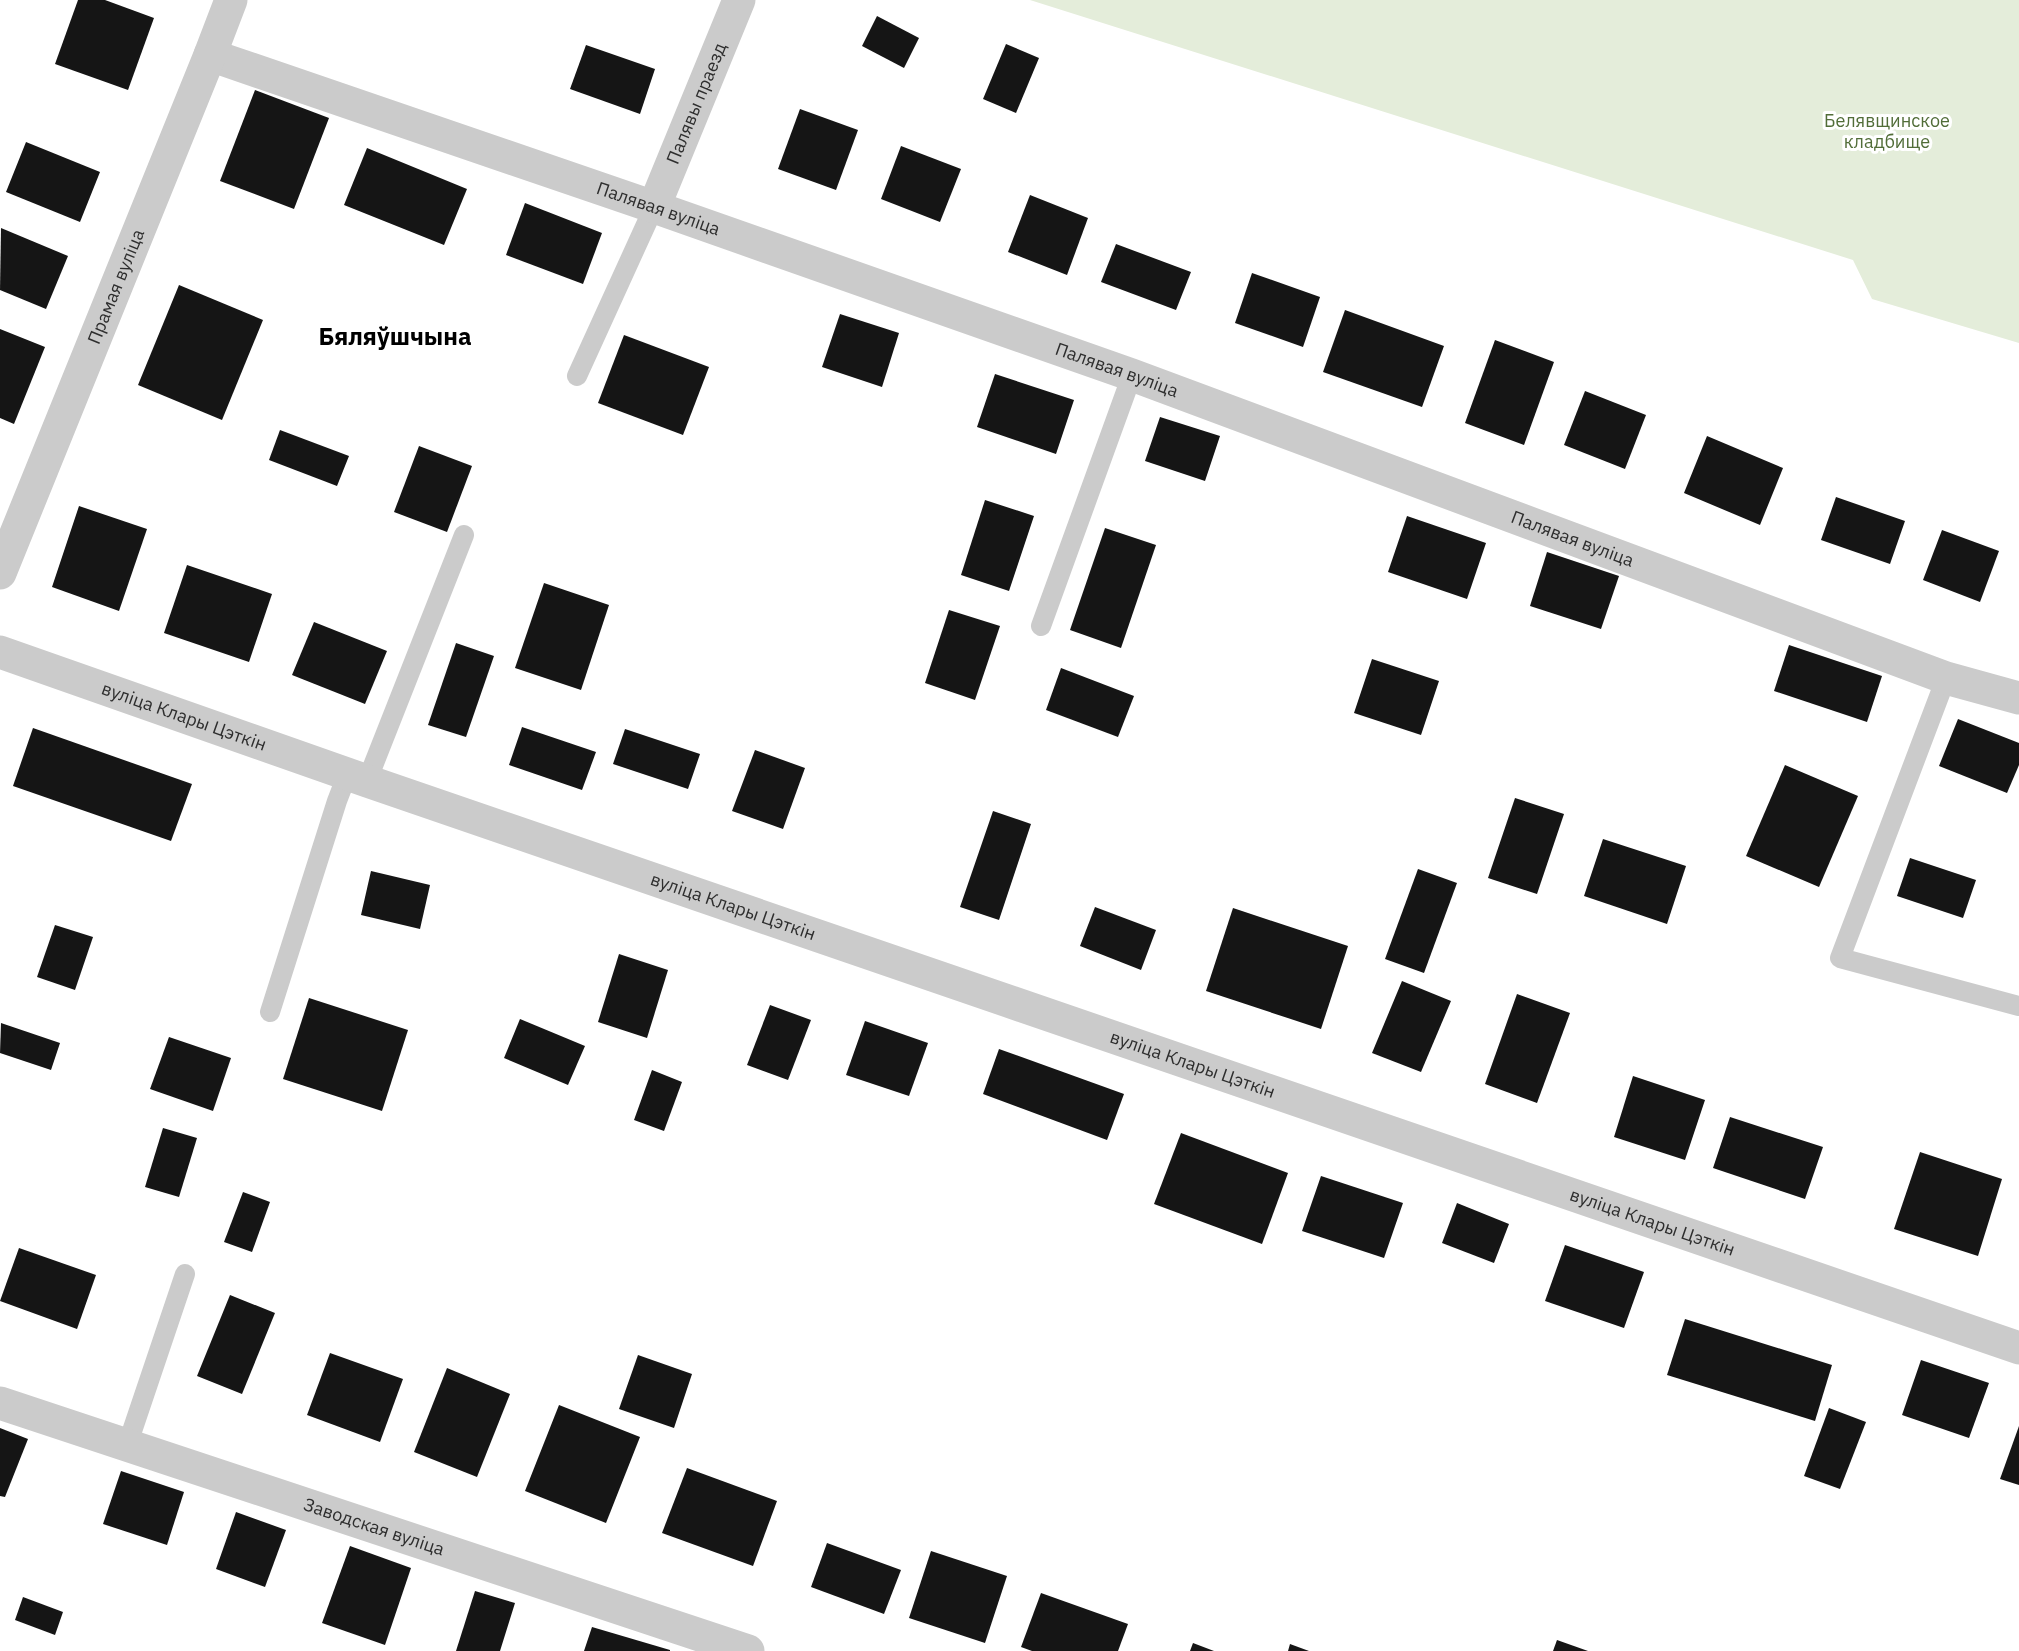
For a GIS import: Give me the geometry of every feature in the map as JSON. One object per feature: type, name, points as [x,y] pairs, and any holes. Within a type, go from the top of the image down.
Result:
[{"type":"street","name":"Прамая вуліца","points":[[0,573],[231,0]]},
{"type":"street","name":"Палявы праезд","points":[[654,207],[739,0]]},
{"type":"street","name":"Палявая вуліца","points":[[210,55],[654,207],[1132,375],[1946,678],[2019,698]]},
{"type":"street","name":"вуліца Клары Цэткін","points":[[0,652],[357,778],[2019,1348]]},
{"type":"street","name":"Заводская вуліца","points":[[0,1403],[748,1651]]},
{"type":"lane","points":[[577,376],[654,207]]},
{"type":"lane","points":[[1041,626],[1132,375]]},
{"type":"lane","points":[[270,1012],[337,801],[357,778],[464,535]]},
{"type":"lane","points":[[1946,678],[1840,958],[2019,1006]]},
{"type":"lane","points":[[127,1446],[185,1274]]},
{"type":"green space","name":"Белявщинское кладбище","points":[[1030,0],[2019,0],[2019,343],[1872,299],[1853,260]]},
{"type":"building","points":[[78,0],[105,0],[154,18],[128,90],[55,64]]},
{"type":"building","points":[[877,16],[919,38],[904,68],[862,46]]},
{"type":"building","points":[[1006,44],[1039,58],[1016,113],[983,99]]},
{"type":"building","points":[[586,45],[655,69],[640,114],[570,89]]},
{"type":"building","points":[[255,90],[329,118],[294,209],[220,181]]},
{"type":"building","points":[[800,109],[858,130],[836,190],[778,169]]},
{"type":"building","points":[[26,142],[100,172],[80,222],[6,192]]},
{"type":"building","points":[[901,146],[961,169],[940,222],[881,199]]},
{"type":"building","points":[[367,148],[467,189],[444,245],[344,205]]},
{"type":"building","points":[[1030,195],[1088,218],[1067,275],[1008,252]]},
{"type":"building","points":[[525,203],[602,233],[583,284],[506,255]]},
{"type":"building","points":[[1,228],[68,256],[46,309],[0,290]]},
{"type":"building","points":[[1116,244],[1191,272],[1176,310],[1101,282]]},
{"type":"building","points":[[1252,273],[1320,297],[1303,347],[1235,323]]},
{"type":"building","points":[[179,285],[263,320],[222,420],[138,385]]},
{"type":"building","points":[[1345,310],[1444,346],[1422,407],[1323,372]]},
{"type":"building","points":[[840,314],[899,333],[882,387],[822,367]]},
{"type":"building","points":[[0,329],[45,347],[14,424],[0,418]]},
{"type":"building","points":[[624,335],[709,367],[683,435],[598,403]]},
{"type":"building","points":[[1495,340],[1554,362],[1524,445],[1465,423]]},
{"type":"building","points":[[995,374],[1074,400],[1056,454],[977,427]]},
{"type":"building","points":[[1585,391],[1646,415],[1625,469],[1564,445]]},
{"type":"building","points":[[1160,417],[1220,436],[1205,481],[1145,461]]},
{"type":"building","points":[[280,430],[349,456],[337,486],[269,460]]},
{"type":"building","points":[[1707,436],[1783,468],[1760,525],[1684,493]]},
{"type":"building","points":[[419,446],[472,466],[447,532],[394,512]]},
{"type":"building","points":[[1836,497],[1905,521],[1890,564],[1821,540]]},
{"type":"building","points":[[985,500],[1034,516],[1009,591],[961,575]]},
{"type":"building","points":[[79,506],[147,529],[119,611],[52,587]]},
{"type":"building","points":[[1407,516],[1486,543],[1467,599],[1388,572]]},
{"type":"building","points":[[1105,528],[1156,545],[1121,648],[1070,630]]},
{"type":"building","points":[[1942,530],[1999,551],[1980,602],[1923,580]]},
{"type":"building","points":[[1547,552],[1619,576],[1601,629],[1530,606]]},
{"type":"building","points":[[187,565],[272,594],[249,662],[164,633]]},
{"type":"building","points":[[544,583],[609,605],[581,690],[515,668]]},
{"type":"building","points":[[949,610],[1000,626],[975,700],[925,683]]},
{"type":"building","points":[[314,622],[387,651],[365,704],[292,675]]},
{"type":"building","points":[[456,643],[494,656],[466,737],[428,725]]},
{"type":"building","points":[[1789,645],[1882,676],[1867,722],[1774,691]]},
{"type":"building","points":[[1372,659],[1439,681],[1421,735],[1354,713]]},
{"type":"building","points":[[1061,668],[1134,696],[1118,737],[1046,710]]},
{"type":"building","points":[[1958,719],[2019,743],[2019,765],[2007,793],[1939,766]]},
{"type":"building","points":[[522,727],[596,752],[582,790],[509,765]]},
{"type":"building","points":[[33,728],[192,784],[171,841],[13,786]]},
{"type":"building","points":[[625,729],[700,754],[688,789],[613,764]]},
{"type":"building","points":[[755,750],[805,768],[783,829],[732,811]]},
{"type":"building","points":[[1785,765],[1858,796],[1819,887],[1746,856]]},
{"type":"building","points":[[1515,798],[1564,814],[1537,894],[1488,878]]},
{"type":"building","points":[[993,811],[1031,824],[999,920],[960,907]]},
{"type":"building","points":[[1603,839],[1686,866],[1667,924],[1584,896]]},
{"type":"building","points":[[1910,858],[1976,880],[1963,918],[1897,896]]},
{"type":"building","points":[[1418,869],[1457,883],[1424,973],[1385,959]]},
{"type":"building","points":[[371,871],[430,885],[420,929],[361,915]]},
{"type":"building","points":[[1095,907],[1156,930],[1141,970],[1080,946]]},
{"type":"building","points":[[1233,908],[1348,946],[1321,1029],[1206,991]]},
{"type":"building","points":[[55,925],[93,937],[75,990],[37,977]]},
{"type":"building","points":[[619,954],[668,970],[647,1038],[598,1022]]},
{"type":"building","points":[[1402,981],[1451,1001],[1421,1072],[1372,1053]]},
{"type":"building","points":[[1517,994],[1570,1013],[1537,1103],[1485,1084]]},
{"type":"building","points":[[309,998],[408,1030],[382,1111],[283,1079]]},
{"type":"building","points":[[770,1005],[811,1020],[788,1080],[747,1065]]},
{"type":"building","points":[[520,1019],[585,1046],[568,1085],[504,1058]]},
{"type":"building","points":[[865,1021],[928,1043],[909,1096],[846,1075]]},
{"type":"building","points":[[1,1023],[60,1043],[51,1070],[0,1053]]},
{"type":"building","points":[[169,1037],[231,1058],[213,1111],[150,1089]]},
{"type":"building","points":[[999,1049],[1124,1094],[1107,1140],[983,1094]]},
{"type":"building","points":[[652,1070],[682,1082],[664,1131],[634,1120]]},
{"type":"building","points":[[1633,1076],[1705,1100],[1685,1160],[1614,1137]]},
{"type":"building","points":[[1730,1117],[1823,1147],[1805,1199],[1713,1168]]},
{"type":"building","points":[[163,1128],[197,1138],[179,1197],[145,1187]]},
{"type":"building","points":[[1181,1133],[1288,1173],[1262,1244],[1154,1204]]},
{"type":"building","points":[[1920,1152],[2002,1179],[1978,1256],[1894,1229]]},
{"type":"building","points":[[1321,1176],[1403,1203],[1384,1258],[1302,1231]]},
{"type":"building","points":[[243,1192],[270,1202],[252,1252],[224,1242]]},
{"type":"building","points":[[1457,1203],[1509,1224],[1494,1263],[1442,1243]]},
{"type":"building","points":[[1565,1245],[1644,1272],[1624,1328],[1545,1301]]},
{"type":"building","points":[[19,1248],[96,1275],[77,1329],[0,1301]]},
{"type":"building","points":[[230,1295],[275,1313],[242,1394],[197,1376]]},
{"type":"building","points":[[1685,1319],[1832,1365],[1815,1421],[1667,1375]]},
{"type":"building","points":[[330,1353],[403,1379],[380,1442],[307,1415]]},
{"type":"building","points":[[638,1355],[692,1374],[674,1428],[619,1409]]},
{"type":"building","points":[[1921,1360],[1989,1383],[1969,1438],[1902,1415]]},
{"type":"building","points":[[447,1368],[510,1394],[477,1477],[414,1452]]},
{"type":"building","points":[[559,1405],[640,1437],[606,1523],[525,1491]]},
{"type":"building","points":[[1829,1408],[1866,1422],[1840,1489],[1804,1476]]},
{"type":"building","points":[[2019,1426],[2019,1485],[2000,1479]]},
{"type":"building","points":[[0,1428],[28,1439],[5,1497],[0,1496]]},
{"type":"building","points":[[687,1468],[777,1501],[753,1566],[662,1533]]},
{"type":"building","points":[[121,1471],[184,1492],[167,1545],[103,1524]]},
{"type":"building","points":[[236,1512],[286,1530],[265,1587],[216,1569]]},
{"type":"building","points":[[827,1543],[901,1570],[884,1614],[811,1587]]},
{"type":"building","points":[[350,1546],[411,1568],[385,1645],[322,1623]]},
{"type":"building","points":[[931,1551],[1007,1576],[985,1643],[909,1618]]},
{"type":"building","points":[[475,1591],[515,1603],[500,1651],[456,1651]]},
{"type":"building","points":[[1041,1593],[1128,1624],[1118,1651],[1032,1651],[1021,1647]]},
{"type":"building","points":[[23,1597],[63,1612],[55,1635],[15,1620]]},
{"type":"building","points":[[592,1627],[670,1650],[670,1651],[584,1651]]},
{"type":"building","points":[[1557,1640],[1588,1651],[1553,1651]]},
{"type":"building","points":[[1193,1643],[1214,1651],[1190,1651]]},
{"type":"building","points":[[1290,1644],[1309,1651],[1288,1651]]},
{"type":"district","name":"Бяляўшчына","points":[[395,337]]}]
